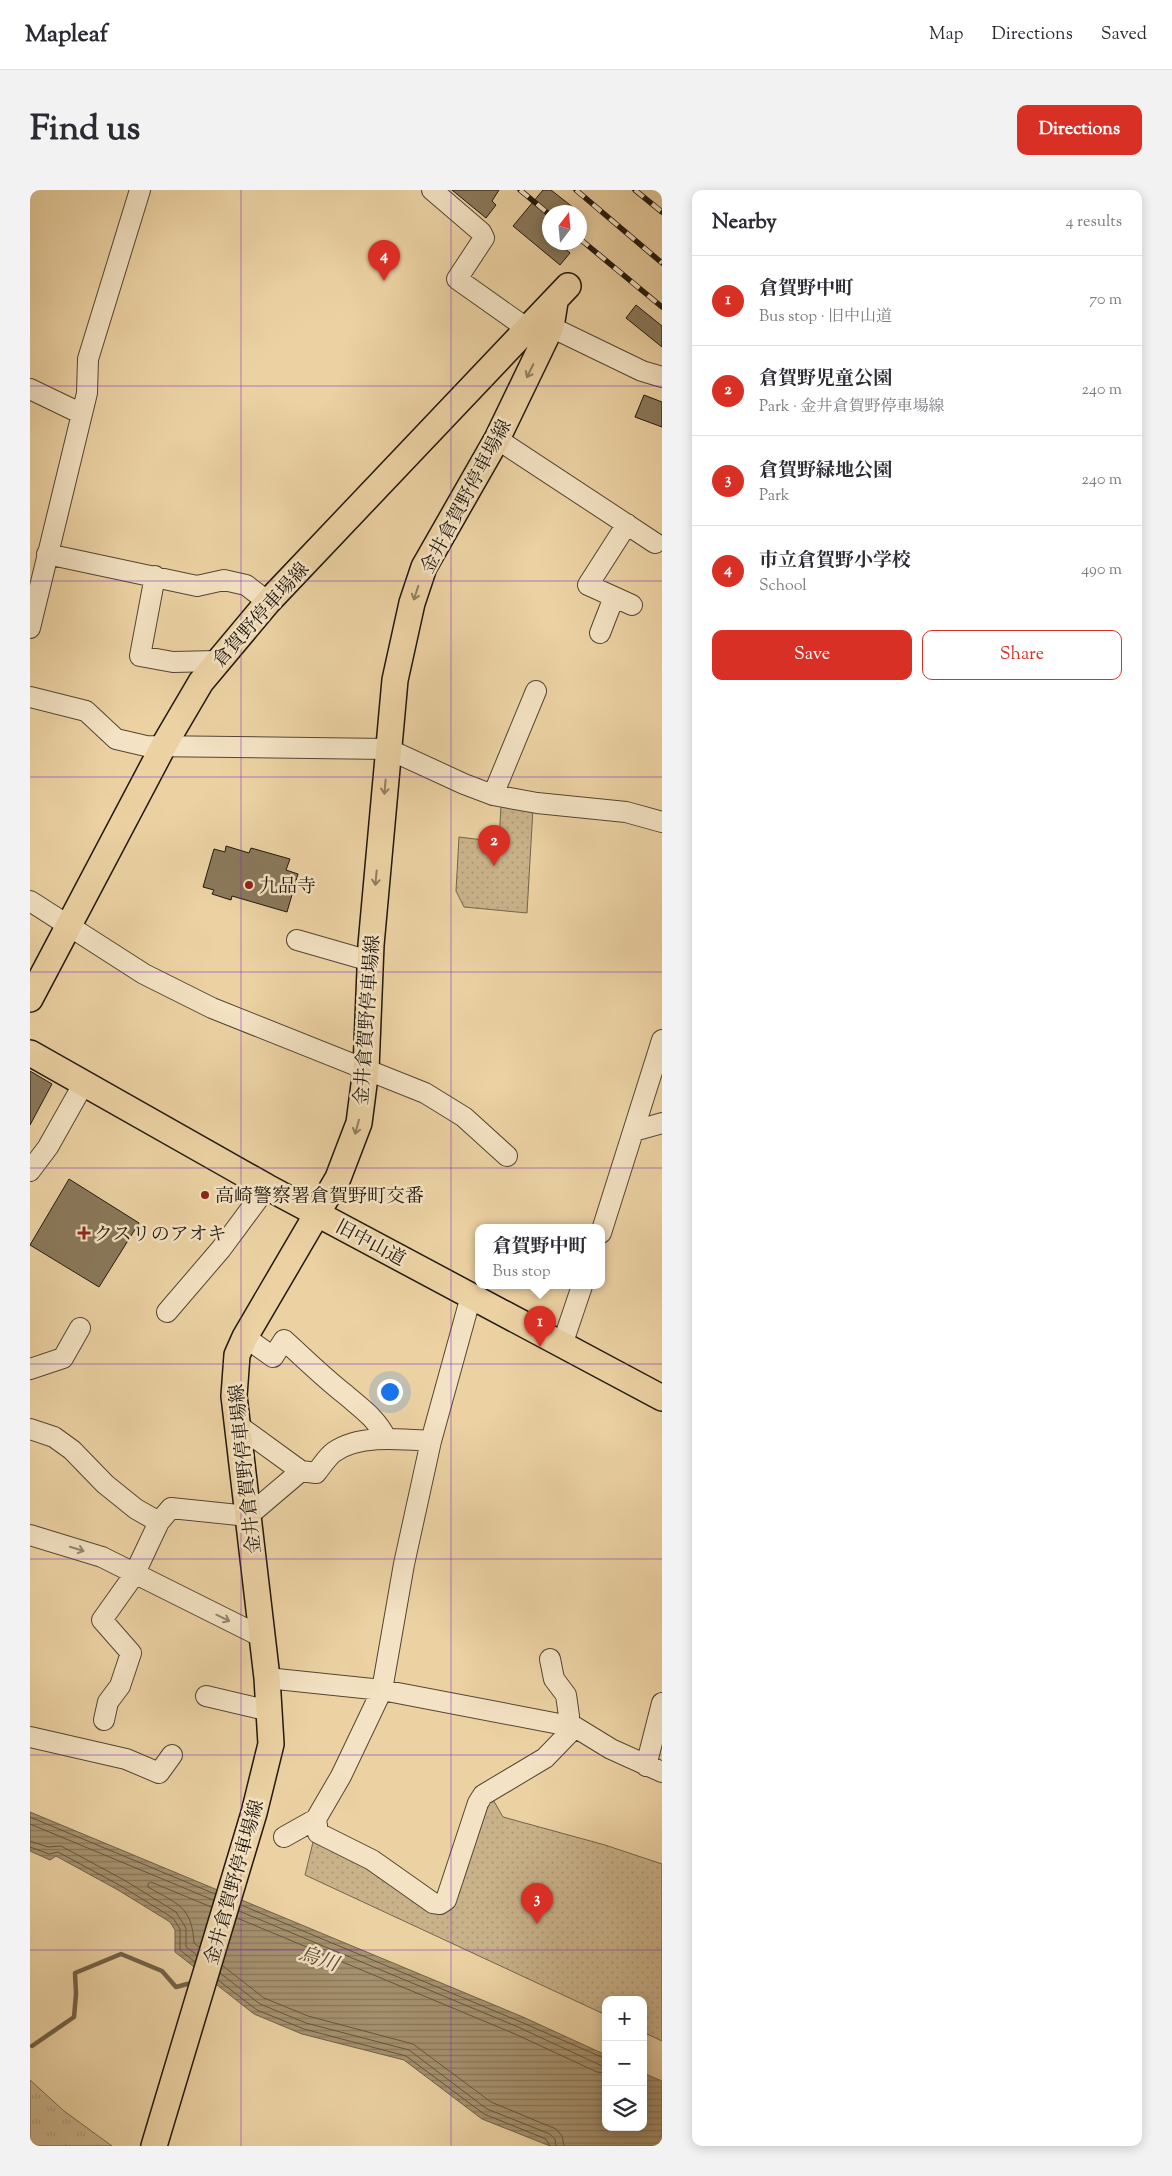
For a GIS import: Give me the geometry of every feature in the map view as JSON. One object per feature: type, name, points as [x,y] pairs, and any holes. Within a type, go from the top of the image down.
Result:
[{"type":"main road","name":"倉賀野停車場線","points":[[30,999],[164,744],[201,682],[268,602],[540,328],[562,294]]},
{"type":"main road","name":"金井倉賀野停車場線","points":[[154,2146],[254,1813],[271,1744],[267,1678],[234,1396],[237,1355],[245,1336],[316,1212],[338,1178],[359,1123],[366,1069],[370,961],[381,824],[395,680],[401,646],[424,567],[497,439],[540,328]]},
{"type":"main road","name":"旧中山道","points":[[30,1054],[267,1187],[662,1398]]},
{"type":"street","points":[[30,628],[87,393],[88,359],[140,190]]},
{"type":"street","points":[[432,190],[481,232],[484,238],[457,279],[540,328],[642,371],[662,377]]},
{"type":"street","points":[[30,389],[82,414]]},
{"type":"street","points":[[497,439],[655,543]]},
{"type":"street","points":[[600,633],[623,601],[588,584],[627,524]]},
{"type":"street","points":[[47,554],[197,586],[224,580],[246,585],[268,602]]},
{"type":"street","points":[[155,576],[140,656],[173,662],[217,661]]},
{"type":"street","points":[[493,795],[536,691]]},
{"type":"street","points":[[30,697],[86,712],[116,739],[146,746],[164,744],[310,749],[388,749],[464,784],[493,795],[626,812],[662,822]]},
{"type":"street","points":[[30,901],[69,924],[144,974],[212,1008],[425,1093],[464,1117],[508,1156]]},
{"type":"street","points":[[297,940],[370,961]]},
{"type":"street","points":[[604,1224],[662,1040]]},
{"type":"street","points":[[30,1171],[48,1147],[84,1083]]},
{"type":"street","points":[[634,1132],[662,1123]]},
{"type":"street","points":[[167,1312],[221,1249],[267,1187]]},
{"type":"street","points":[[562,1344],[581,1289]]},
{"type":"street","points":[[284,1838],[316,1819],[341,1776],[382,1690],[404,1564],[430,1442],[471,1296]]},
{"type":"street","points":[[30,1369],[63,1358],[80,1328]]},
{"type":"street","points":[[245,1336],[273,1357],[284,1340],[345,1395],[371,1415],[380,1425],[386,1438]]},
{"type":"street","points":[[239,1426],[301,1471],[316,1473],[333,1452],[340,1449],[386,1438],[430,1442]]},
{"type":"street","points":[[30,1429],[54,1437],[72,1450],[105,1484],[136,1509],[159,1522]]},
{"type":"street","points":[[104,1720],[108,1702],[120,1686],[131,1653],[102,1620],[134,1575],[159,1522],[171,1508],[248,1516],[301,1471]]},
{"type":"street","points":[[30,1535],[102,1557],[134,1575],[262,1638]]},
{"type":"street","points":[[550,1659],[554,1679],[566,1695],[571,1726]]},
{"type":"street","points":[[267,1678],[382,1690],[571,1726],[611,1749],[654,1769],[662,1704]]},
{"type":"street","points":[[206,1696],[270,1711]]},
{"type":"street","points":[[316,1819],[318,1833],[372,1860],[433,1903],[440,1904],[446,1900],[478,1803],[483,1796],[545,1758],[571,1726]]},
{"type":"street","points":[[30,1738],[126,1758],[159,1773],[172,1755]]},
{"type":"green space","points":[[501,805],[533,808],[527,913],[464,907],[456,891],[459,837],[499,842]]},
{"type":"green space","points":[[491,1796],[503,1817],[605,1845],[662,1864],[662,2041],[647,2034],[647,1996],[602,1996],[602,2013],[305,1875],[315,1834],[440,1908]]},
{"type":"green space","points":[[30,2080],[64,2111],[112,2146],[30,2146]]},
{"type":"water","name":"烏川","points":[[30,1812],[523,2017],[602,2053],[602,2131],[647,2131],[647,2075],[662,2081],[662,2146],[550,2146],[482,2119],[404,2060],[302,2034],[254,2014],[175,1952],[175,1930],[170,1922],[118,1890],[56,1856],[50,1860],[30,1851]]},
{"type":"building","points":[[452,190],[499,190],[492,201],[496,205],[486,218]]},
{"type":"building","points":[[543,190],[551,190],[570,205],[542,205],[542,250],[566,250],[570,253],[560,265],[513,226]]},
{"type":"building","points":[[636,305],[662,326],[662,347],[626,318]]},
{"type":"building","points":[[644,395],[662,402],[662,427],[635,417]]},
{"type":"building","points":[[226,846],[249,853],[251,848],[290,859],[286,870],[298,874],[287,912],[232,896],[231,900],[212,894],[214,890],[203,887],[214,849],[225,852]]},
{"type":"building","points":[[30,1071],[52,1084],[30,1125]]},
{"type":"building","name":"クスリのアオキ","points":[[69,1179],[139,1223],[99,1287],[30,1245]]},
{"type":"waterway","points":[[32,2046],[74,2017],[75,1973],[121,1954],[162,1971],[176,1987],[195,1982]]},
{"type":"railway","points":[[520,190],[542,208]]},
{"type":"railway","points":[[576,190],[662,263]]},
{"type":"railway","points":[[635,190],[662,212]]},
{"type":"railway","points":[[587,245],[662,307]]},
{"type":"place","name":"市立倉賀野小学校","points":[[384,281]]},
{"type":"place","name":"倉賀野児童公園","points":[[494,866]]},
{"type":"place","name":"九品寺","points":[[249,885]]},
{"type":"place","name":"高崎警察署倉賀野町交番","points":[[205,1195]]},
{"type":"place","name":"クスリのアオキ","points":[[84,1233]]},
{"type":"place","name":"倉賀野中町","points":[[540,1347]]},
{"type":"place","name":"倉賀野緑地公園","points":[[537,1924]]}]
